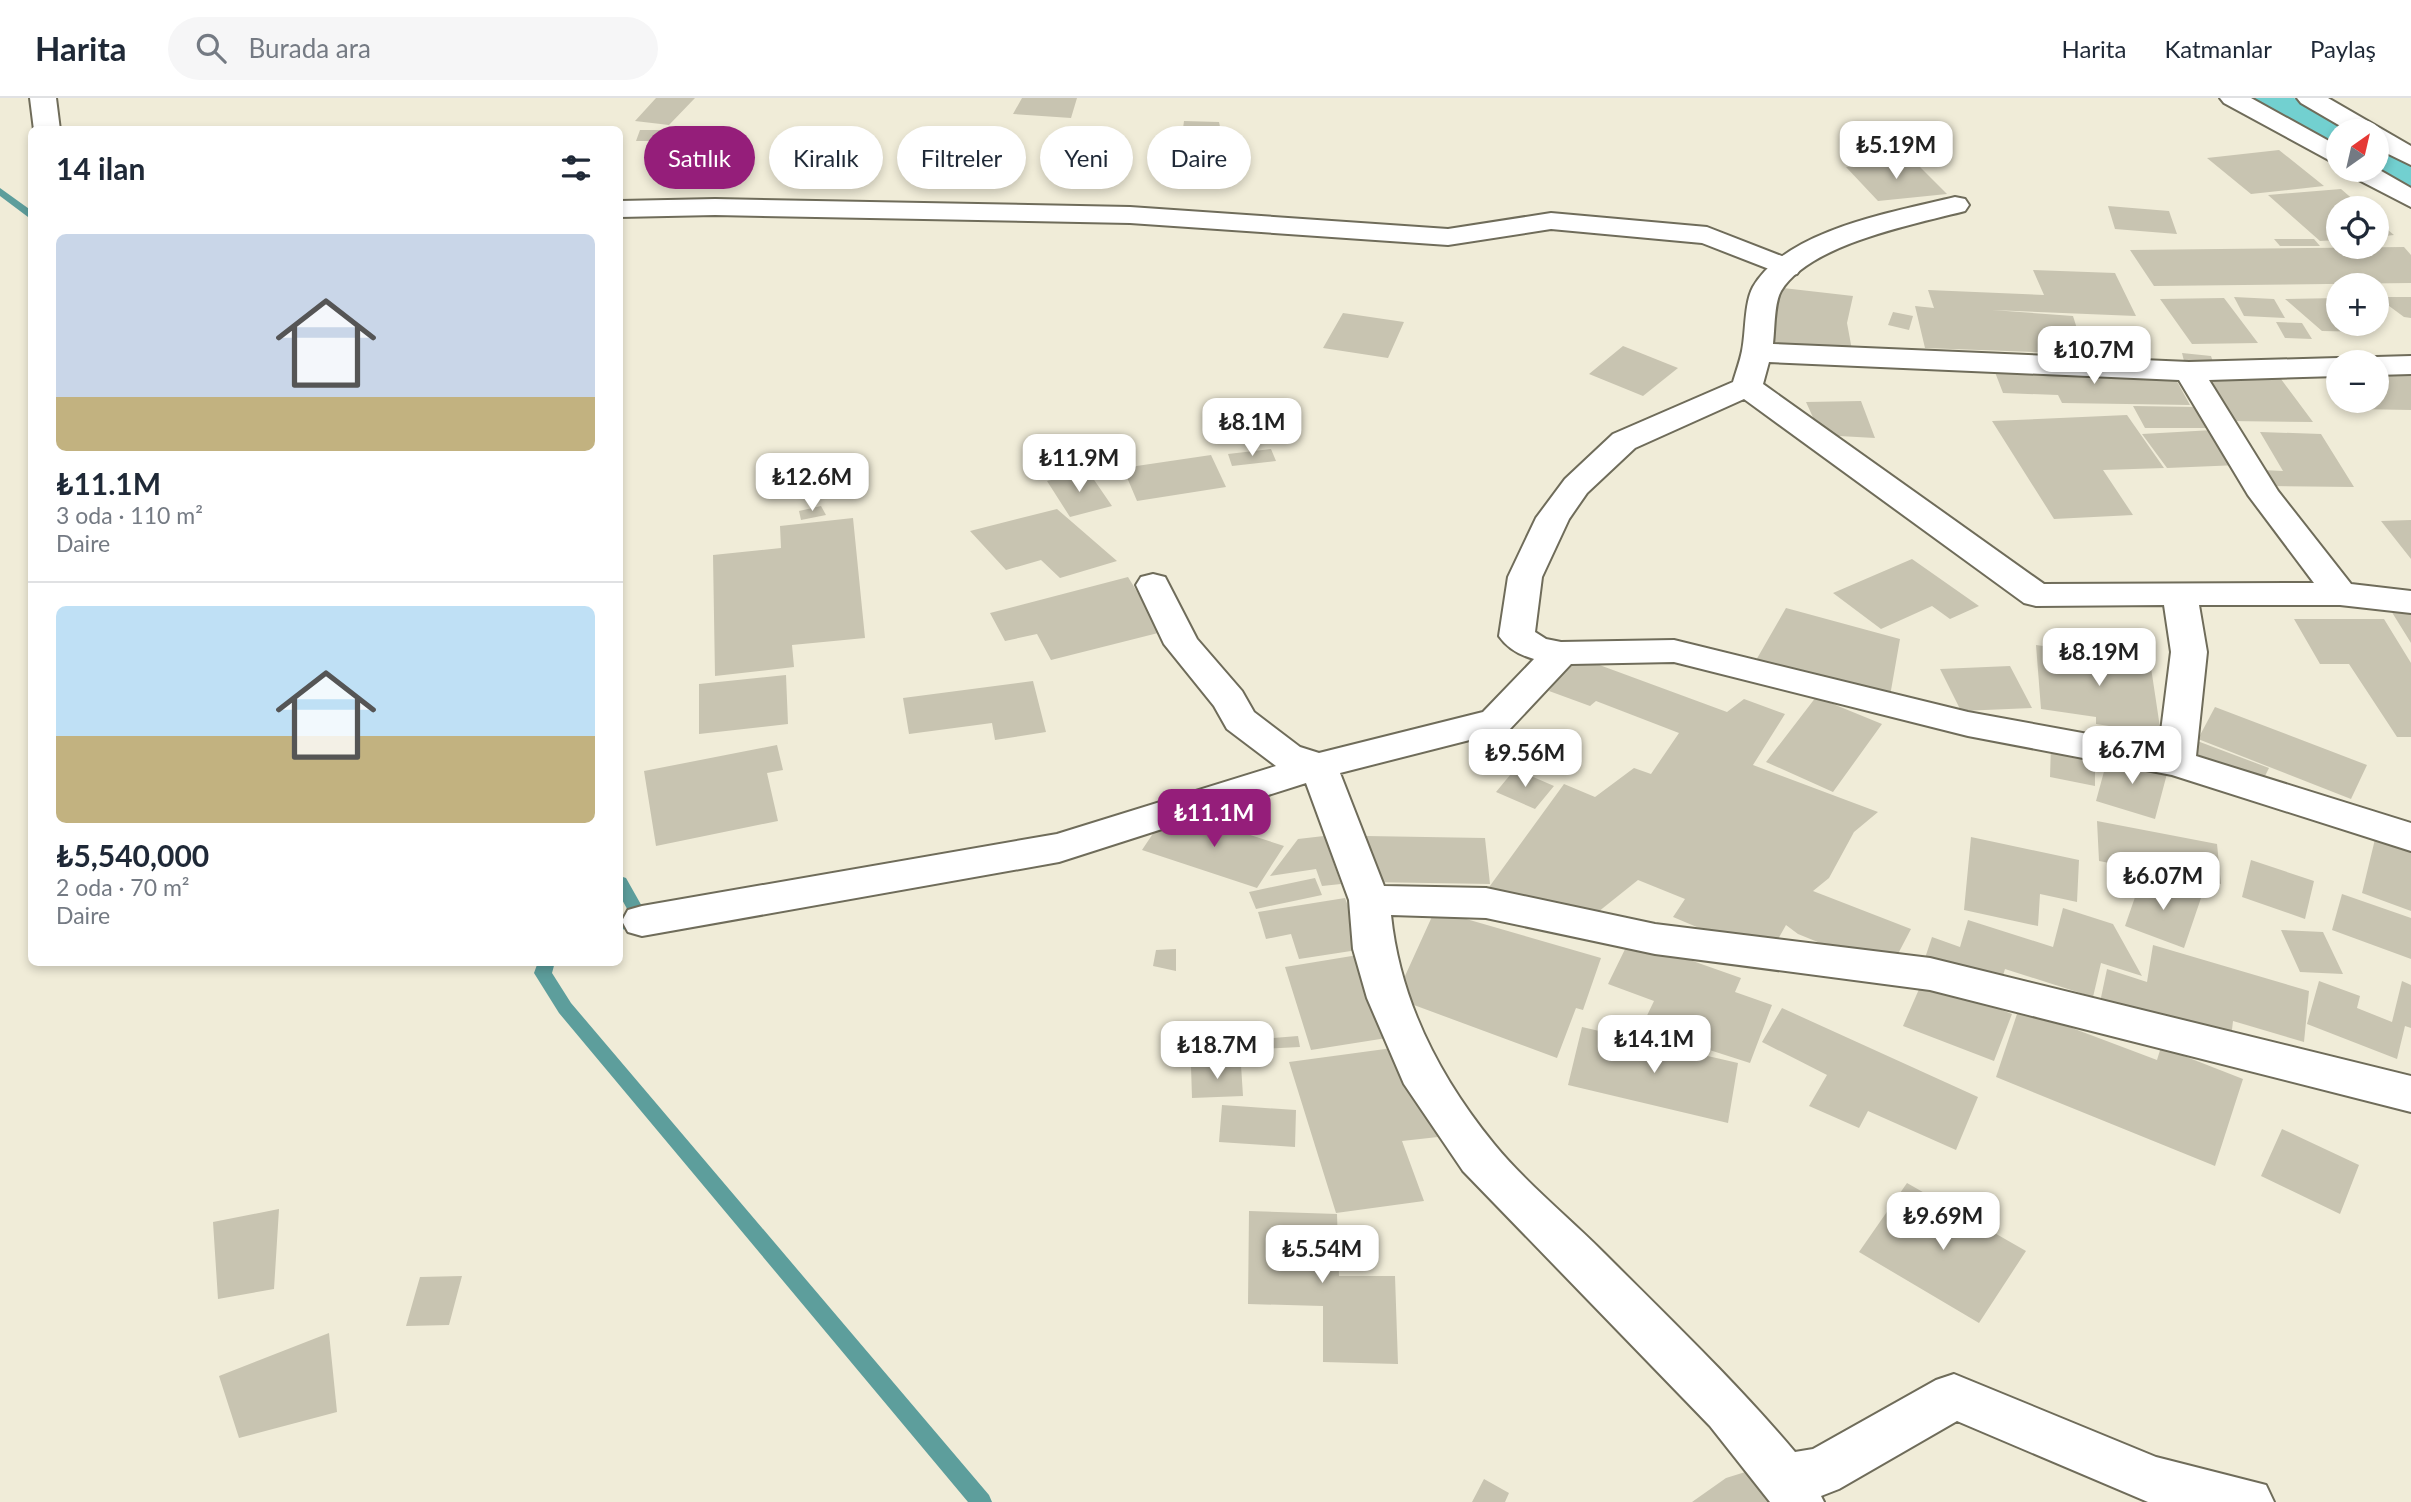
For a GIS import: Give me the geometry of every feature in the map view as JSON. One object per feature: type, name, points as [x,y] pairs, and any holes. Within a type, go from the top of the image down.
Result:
[{"type":"street","points":[[43,98],[46,126]]},
{"type":"street","points":[[2233,98],[2326,151]]},
{"type":"street","points":[[2310,98],[2346,119]]},
{"type":"street","points":[[2389,144],[2411,157]]},
{"type":"street","points":[[2380,182],[2411,200]]},
{"type":"street","points":[[1747,387],[1757,352],[1766,290],[1787,268],[1807,253],[1854,232],[1955,205]]},
{"type":"street","points":[[623,209],[715,207],[1130,215],[1448,237],[1551,221],[1707,235],[1787,268]]},
{"type":"street","points":[[1757,352],[2189,371],[2326,367]]},
{"type":"street","points":[[2389,366],[2411,365]]},
{"type":"street","points":[[2189,371],[2264,495],[2340,594]]},
{"type":"street","points":[[1747,387],[2036,595],[2340,594],[2411,602]]},
{"type":"street","points":[[1747,387],[1624,441],[1576,486],[1553,518],[1525,577],[1517,636],[1535,648],[1561,653],[1674,651],[1968,724],[2176,763],[2411,837]]},
{"type":"street","points":[[1153,585],[1182,644],[1229,700],[1240,720],[1287,756],[1318,766]]},
{"type":"street","points":[[2176,763],[2189,652],[2180,595]]},
{"type":"street","points":[[642,921],[1059,848],[1318,766],[1496,721],[1561,653]]},
{"type":"street","points":[[1318,766],[1370,900],[1374,949],[1384,986],[1419,1072],[1479,1158],[1728,1410],[1791,1490],[1954,1396],[2153,1480],[2248,1502]]},
{"type":"street","points":[[1370,900],[1486,902],[1655,939],[1930,974],[2411,1094]]},
{"type":"building","points":[[656,98],[695,98],[669,125],[635,121]]},
{"type":"building","points":[[1022,98],[1077,98],[1071,118],[1013,114]]},
{"type":"building","points":[[1184,121],[1219,122],[1220,126],[1183,126]]},
{"type":"building","points":[[640,130],[644,130],[644,141],[636,141]]},
{"type":"building","points":[[2279,150],[2324,186],[2251,194],[2207,158]]},
{"type":"building","points":[[1913,160],[1947,194],[1878,201],[1846,167]]},
{"type":"building","points":[[2341,189],[2349,196],[2326,196],[2326,241],[2320,241],[2268,195]]},
{"type":"building","points":[[2108,206],[2169,211],[2177,234],[2115,229]]},
{"type":"building","points":[[2274,239],[2314,239],[2320,246],[2280,246]]},
{"type":"building","points":[[2389,247],[2404,247],[2411,255],[2411,283],[2389,283],[2389,273],[2326,273],[2326,284],[2154,286],[2130,250],[2326,248],[2326,259],[2389,259]]},
{"type":"building","points":[[2033,270],[2115,273],[2136,316],[1992,310],[2073,316],[2085,354],[1925,348],[1915,306],[1934,308],[1928,290],[2044,295]]},
{"type":"building","points":[[1783,288],[1853,296],[1847,323],[1852,350],[1757,345]]},
{"type":"building","points":[[2234,297],[2274,299],[2285,318],[2244,316]]},
{"type":"building","points":[[2389,297],[2411,297],[2411,318],[2404,317],[2389,306]]},
{"type":"building","points":[[2224,298],[2258,343],[2192,344],[2160,299]]},
{"type":"building","points":[[2326,298],[2326,331],[2322,331],[2285,299]]},
{"type":"building","points":[[1893,312],[1913,316],[1909,330],[1888,325]]},
{"type":"building","points":[[1343,313],[1404,322],[1388,358],[1323,348]]},
{"type":"building","points":[[2276,322],[2302,323],[2312,339],[2285,338]]},
{"type":"building","points":[[1623,346],[1678,368],[1643,396],[1589,374]]},
{"type":"building","points":[[2182,353],[2211,356],[2215,368],[2185,365]]},
{"type":"building","points":[[1993,367],[2173,374],[2190,405],[2062,403],[2058,395],[2003,393]]},
{"type":"building","points":[[2275,371],[2313,422],[2228,421],[2195,373]]},
{"type":"building","points":[[2389,373],[2411,373],[2411,410],[2389,410]]},
{"type":"building","points":[[1861,401],[1875,438],[1821,435],[1806,402]]},
{"type":"building","points":[[2133,406],[2198,407],[2211,428],[2145,428]]},
{"type":"building","points":[[2127,415],[2164,468],[2103,470],[2133,515],[2054,519],[1992,421]]},
{"type":"building","points":[[2213,430],[2239,465],[2167,468],[2142,434]]},
{"type":"building","points":[[2260,432],[2321,434],[2354,487],[2271,486],[2262,470],[2283,471]]},
{"type":"building","points":[[1271,449],[1276,461],[1232,466],[1228,454]]},
{"type":"building","points":[[1211,455],[1226,487],[1137,501],[1123,468]]},
{"type":"building","points":[[1088,471],[1112,506],[1070,517],[1047,481]]},
{"type":"building","points":[[821,506],[826,515],[801,520],[799,511]]},
{"type":"building","points":[[1057,509],[1117,561],[1060,578],[1041,560],[1006,570],[970,531]]},
{"type":"building","points":[[853,518],[865,638],[792,645],[794,667],[715,676],[713,555],[781,548],[780,526]]},
{"type":"building","points":[[2411,520],[2411,559],[2381,521]]},
{"type":"building","points":[[1912,559],[1979,606],[1950,619],[1932,606],[1881,629],[1833,593]]},
{"type":"building","points":[[1128,577],[1162,632],[1051,660],[1037,634],[1005,641],[990,613]]},
{"type":"building","points":[[2384,599],[2411,602],[2411,643],[2393,614]]},
{"type":"building","points":[[1786,608],[1900,639],[1890,696],[1755,662]]},
{"type":"building","points":[[2294,619],[2384,619],[2411,663],[2411,737],[2397,737],[2349,664],[2320,664]]},
{"type":"building","points":[[2036,645],[2150,661],[2161,734],[2096,724],[2096,717],[2041,709]]},
{"type":"building","points":[[1575,656],[1727,712],[1744,699],[1785,714],[1753,765],[1878,812],[1854,832],[1829,878],[1813,891],[1911,929],[1889,971],[1798,934],[1786,925],[1768,957],[1673,917],[1685,899],[1638,880],[1578,928],[1487,890],[1564,784],[1595,797],[1634,768],[1651,774],[1679,733],[1596,701],[1590,706],[1549,691]]},
{"type":"building","points":[[2010,666],[2032,708],[1961,711],[1940,669]]},
{"type":"building","points":[[786,675],[788,724],[699,734],[699,684]]},
{"type":"building","points":[[1033,681],[1046,732],[995,740],[992,723],[909,734],[903,698]]},
{"type":"building","points":[[1816,697],[1882,724],[1833,792],[1766,762]]},
{"type":"building","points":[[2215,707],[2367,765],[2351,799],[2198,739]]},
{"type":"building","points":[[2192,739],[2269,768],[2261,784],[2184,755]]},
{"type":"building","points":[[777,745],[783,770],[767,773],[778,821],[656,846],[644,771]]},
{"type":"building","points":[[2051,745],[2095,753],[2095,786],[2050,777]]},
{"type":"building","points":[[2109,753],[2168,770],[2155,819],[2096,801]]},
{"type":"building","points":[[1515,769],[1554,786],[1535,809],[1496,792]]},
{"type":"building","points":[[1185,814],[1284,846],[1257,888],[1142,850],[1158,826]]},
{"type":"building","points":[[2097,821],[2217,844],[2221,884],[2099,861]]},
{"type":"building","points":[[2376,835],[2411,845],[2411,911],[2362,893]]},
{"type":"building","points":[[1324,836],[1341,884],[1322,886],[1316,869],[1270,876],[1298,839]]},
{"type":"building","points":[[1366,836],[1485,838],[1490,884],[1368,882]]},
{"type":"building","points":[[1971,837],[2079,860],[2077,902],[2040,894],[2038,926],[1964,910]]},
{"type":"building","points":[[2251,860],[2314,881],[2305,919],[2242,897]]},
{"type":"building","points":[[2142,877],[2201,898],[2184,948],[2125,926]]},
{"type":"building","points":[[1315,878],[1322,895],[1256,909],[1249,892]]},
{"type":"building","points":[[2342,894],[2411,918],[2411,959],[2332,930]]},
{"type":"building","points":[[1345,898],[1364,949],[1299,959],[1291,934],[1266,939],[1258,912]]},
{"type":"building","points":[[2063,908],[2113,924],[2142,976],[2101,963],[2093,997],[2005,969],[2001,982],[1925,958],[1932,937],[1960,947],[1968,920],[2053,947]]},
{"type":"building","points":[[1435,910],[1601,958],[1583,1010],[1576,1008],[1557,1058],[1395,998]]},
{"type":"building","points":[[2281,930],[2323,932],[2343,974],[2300,972]]},
{"type":"building","points":[[1630,939],[1741,978],[1735,992],[1772,1005],[1750,1063],[1641,1028],[1654,1001],[1608,984]]},
{"type":"building","points":[[2153,945],[2309,991],[2304,1042],[2233,1021],[2230,1047],[2099,1007],[2107,969],[2147,982]]},
{"type":"building","points":[[1176,949],[1176,971],[1153,966],[1156,950]]},
{"type":"building","points":[[1364,954],[1393,1037],[1311,1050],[1285,967]]},
{"type":"building","points":[[1923,980],[2012,1014],[1994,1061],[1903,1026]]},
{"type":"building","points":[[2319,981],[2360,996],[2357,1008],[2392,1022],[2402,981],[2411,985],[2411,1028],[2405,1026],[2397,1059],[2307,1024]]},
{"type":"building","points":[[1782,1008],[1978,1097],[1956,1150],[1868,1111],[1859,1128],[1809,1106],[1827,1075],[1762,1042]]},
{"type":"building","points":[[2019,1008],[2157,1060],[2161,1047],[2243,1079],[2215,1166],[1996,1077]]},
{"type":"building","points":[[1582,1027],[1738,1063],[1728,1123],[1568,1085]]},
{"type":"building","points":[[1298,1036],[1300,1047],[1261,1049],[1259,1039]]},
{"type":"building","points":[[1400,1047],[1438,1137],[1402,1141],[1424,1201],[1336,1213],[1289,1062]]},
{"type":"building","points":[[1241,1065],[1243,1096],[1192,1098],[1191,1066]]},
{"type":"building","points":[[1222,1105],[1296,1110],[1295,1147],[1219,1142]]},
{"type":"building","points":[[2282,1129],[2359,1165],[2340,1214],[2261,1176]]},
{"type":"building","points":[[1907,1183],[2026,1251],[1979,1323],[1859,1252]]},
{"type":"building","points":[[279,1209],[274,1289],[218,1299],[213,1222]]},
{"type":"building","points":[[1249,1211],[1337,1214],[1339,1276],[1395,1276],[1398,1364],[1323,1362],[1323,1306],[1248,1304]]},
{"type":"building","points":[[462,1276],[449,1325],[406,1326],[420,1277]]},
{"type":"building","points":[[329,1333],[337,1412],[239,1438],[219,1376]]},
{"type":"building","points":[[1755,1469],[1774,1502],[1692,1502],[1726,1478]]},
{"type":"building","points":[[1484,1479],[1509,1493],[1505,1502],[1472,1502]]},
{"type":"waterway","points":[[2267,98],[2326,131]]},
{"type":"waterway","points":[[2389,167],[2411,179]]},
{"type":"waterway","points":[[0,191],[28,214]]},
{"type":"waterway","points":[[623,887],[642,921],[623,924]]},
{"type":"waterway","points":[[546,966],[543,973],[565,1008],[981,1502]]}]
